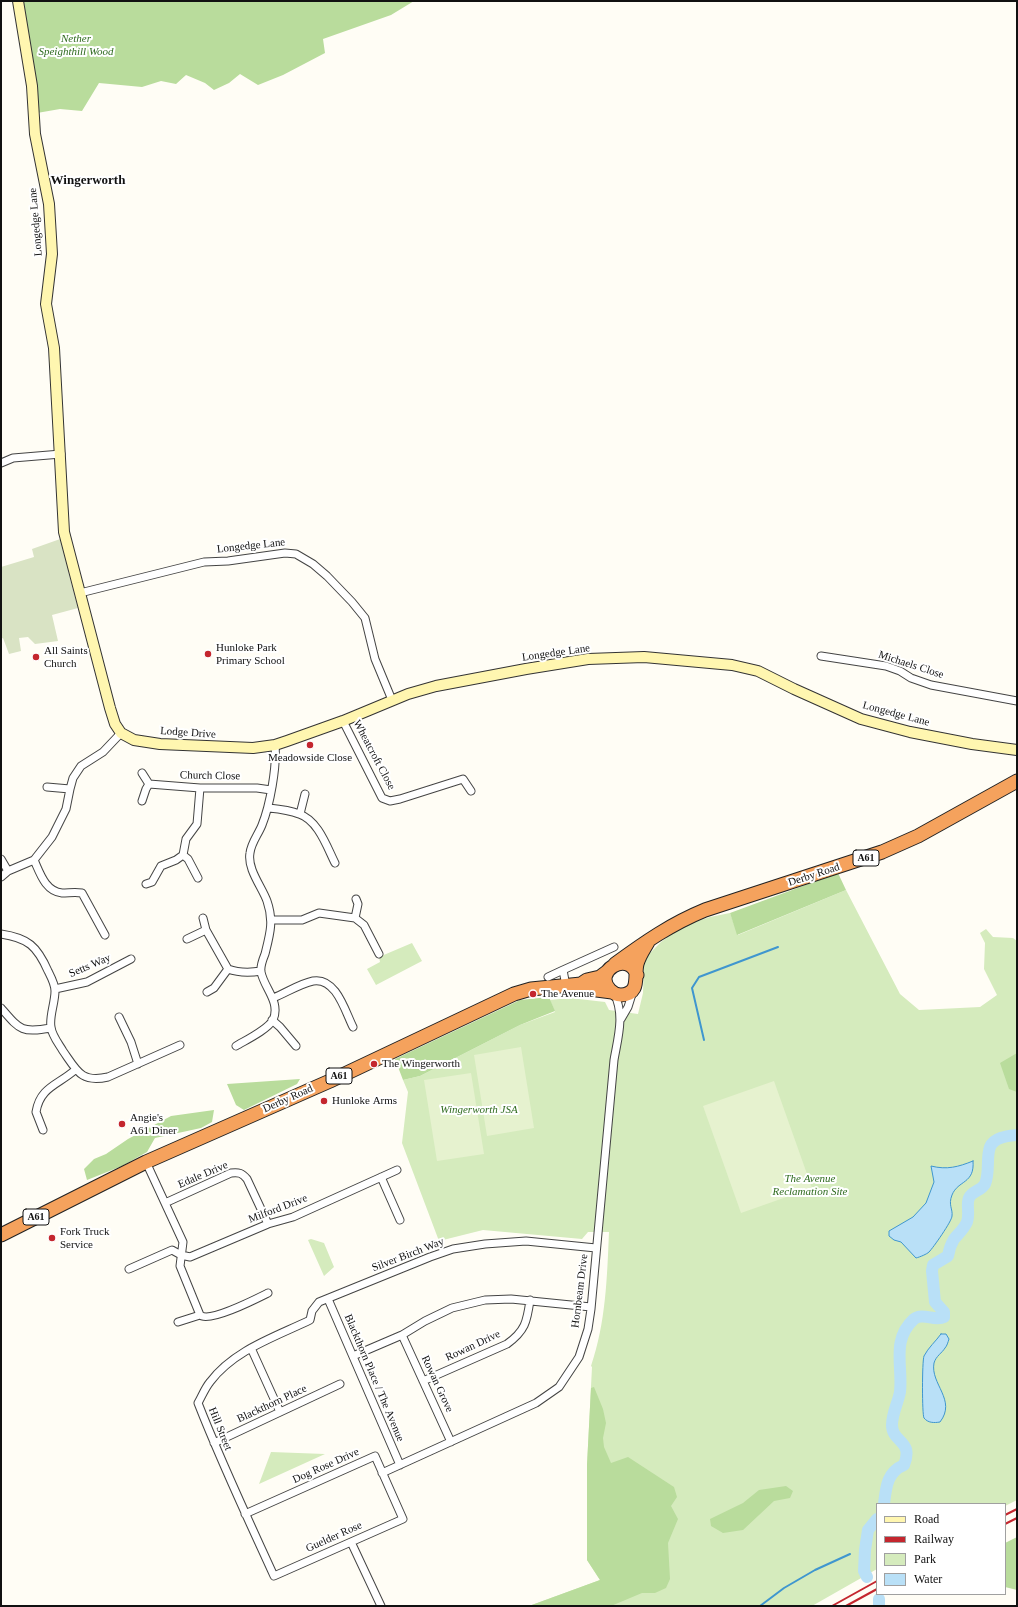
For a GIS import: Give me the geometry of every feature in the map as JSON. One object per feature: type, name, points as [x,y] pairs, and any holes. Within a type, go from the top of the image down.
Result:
[{"type":"highway","name":"Derby Road","points":[[1,1235],[146,1162],[335,1078],[514,994],[531,989],[581,984],[587,980],[600,977],[611,967],[650,939],[680,920],[705,910],[894,848],[1017,781]]},
{"type":"highway","name":"Derby Road","points":[[636,981],[639,958],[650,939]]},
{"type":"highway","points":[[621,963],[628,964],[635,971],[636,981],[626,994],[621,995],[613,992],[606,985],[605,980],[611,967],[621,963]]},
{"type":"highway","name":"Derby Road","points":[[581,984],[589,989],[613,992]]},
{"type":"street","name":"Longedge Lane","points":[[18,1],[32,86],[35,134],[49,204],[52,254],[46,304],[54,348],[61,454],[64,532],[80,593],[179,567],[204,562],[296,554],[314,564],[327,576],[365,618],[375,659],[392,700],[436,686],[588,659],[644,657],[732,664],[758,670],[794,689],[861,719],[910,732],[972,744],[1017,750]]},
{"type":"street","points":[[1,463],[13,458],[61,454]]},
{"type":"street","points":[[1,877],[8,871],[34,860],[52,837],[61,820],[66,809],[73,778],[81,766],[103,752],[121,733],[115,724],[110,708],[80,593]]},
{"type":"street","name":"Michaels Close","points":[[821,656],[886,666],[900,671],[911,678],[931,684],[1017,701]]},
{"type":"street","name":"Lodge Drive","points":[[121,733],[134,740],[160,744],[254,748],[275,745],[343,721],[392,700]]},
{"type":"street","name":"Wheatcroft Close","points":[[343,721],[382,798],[386,800],[400,800],[463,779],[471,791]]},
{"type":"street","points":[[236,1046],[257,1033],[272,1020],[275,1006],[261,971],[271,931],[272,920],[267,901],[250,863],[249,854],[268,808],[276,756],[275,745]]},
{"type":"street","points":[[142,773],[149,784],[142,801]]},
{"type":"street","name":"Church Close","points":[[149,784],[200,788],[256,788],[271,790]]},
{"type":"street","points":[[47,787],[70,789]]},
{"type":"street","points":[[146,884],[152,882],[162,866],[183,855],[186,839],[197,824],[200,788]]},
{"type":"street","points":[[300,814],[305,794]]},
{"type":"street","points":[[268,808],[300,814],[309,819],[336,863]]},
{"type":"street","points":[[183,855],[188,859],[198,878]]},
{"type":"street","points":[[1,859],[8,871]]},
{"type":"street","points":[[34,860],[46,885],[52,890],[61,893],[82,893],[104,935]]},
{"type":"street","points":[[355,918],[358,904],[356,899]]},
{"type":"street","points":[[272,920],[302,920],[319,913],[355,918],[364,926],[379,954]]},
{"type":"street","points":[[203,918],[206,930],[228,969],[237,973],[261,971]]},
{"type":"street","points":[[187,939],[206,930]]},
{"type":"street","points":[[1,934],[13,936],[32,945],[40,953],[46,964],[55,989],[50,1028],[55,1039],[75,1070],[86,1077],[96,1080],[108,1077],[180,1045]]},
{"type":"street","points":[[548,976],[614,947]]},
{"type":"street","name":"Setts Way","points":[[55,989],[88,982],[131,959]]},
{"type":"street","points":[[207,992],[214,988],[228,969]]},
{"type":"street","points":[[563,970],[566,986]]},
{"type":"street","name":"Hornbeam Drive","points":[[621,1019],[628,1007],[636,981]]},
{"type":"street","points":[[273,998],[312,982],[322,982],[332,987],[338,995],[353,1027]]},
{"type":"street","name":"Hornbeam Drive","points":[[382,1473],[536,1403],[559,1387],[579,1357],[588,1329],[591,1307],[614,1060],[621,1019],[618,1001],[613,992]]},
{"type":"street","points":[[1,1008],[14,1023],[23,1030],[33,1031],[50,1028]]},
{"type":"street","points":[[119,1017],[131,1042],[138,1064]]},
{"type":"street","points":[[272,1020],[296,1046]]},
{"type":"street","points":[[43,1130],[36,1112],[41,1096],[45,1090],[66,1078],[75,1070]]},
{"type":"street","points":[[146,1162],[183,1242],[180,1266],[200,1315],[207,1318],[231,1310],[268,1293]]},
{"type":"street","name":"Milford Drive","points":[[129,1269],[172,1250],[190,1258],[268,1224],[293,1216],[397,1170]]},
{"type":"street","name":"Edale Drive","points":[[165,1203],[231,1173],[238,1172],[247,1179],[268,1224]]},
{"type":"street","points":[[382,1177],[400,1220]]},
{"type":"street","name":"Silver Birch Way","points":[[348,1291],[453,1249],[485,1244],[526,1241],[596,1248]]},
{"type":"street","name":"Hill Street","points":[[274,1576],[245,1514],[198,1404],[210,1382],[232,1359],[251,1348],[310,1320],[312,1311],[319,1302],[348,1291]]},
{"type":"street","name":"Blackthorn Place / The Avenue","points":[[328,1299],[400,1465]]},
{"type":"street","points":[[353,1356],[402,1335],[425,1321],[452,1308],[485,1300],[530,1300],[591,1307]]},
{"type":"street","name":"Rowan Drive","points":[[424,1381],[507,1344],[518,1336],[524,1327],[530,1300]]},
{"type":"street","points":[[178,1322],[200,1315]]},
{"type":"street","name":"Rowan Grove","points":[[402,1335],[451,1442]]},
{"type":"street","points":[[251,1348],[280,1412]]},
{"type":"street","name":"Blackthorn Place","points":[[214,1443],[340,1384]]},
{"type":"street","name":"Dog Rose Drive","points":[[245,1514],[375,1456],[403,1519]]},
{"type":"street","name":"Guelder Rose","points":[[274,1576],[403,1519]]},
{"type":"street","points":[[351,1542],[381,1606]]},
{"type":"green space","name":"Nether Speighthill Wood","points":[[22,1],[414,1],[391,15],[323,39],[325,53],[283,75],[258,85],[240,74],[229,83],[214,90],[205,83],[186,75],[176,84],[161,81],[142,87],[99,83],[82,111],[60,109],[37,113]]},
{"type":"green space","points":[[63,538],[69,575],[78,608],[52,615],[58,641],[35,644],[28,637],[19,638],[21,651],[9,654],[3,638],[1,639],[1,567],[34,557],[32,549]]},
{"type":"green space","points":[[838,873],[846,890],[737,935],[730,913]]},
{"type":"green space","name":"The Avenue Reclamation Site","points":[[846,890],[900,994],[919,1010],[980,1007],[997,995],[984,969],[985,943],[980,933],[986,929],[993,937],[1013,938],[1017,941],[1017,1500],[1006,1506],[1006,1503],[876,1503],[876,1570],[812,1606],[529,1606],[600,1580],[587,1560],[587,1465],[591,1366],[603,1316],[609,1232],[588,1232],[582,1239],[483,1230],[439,1241],[402,1143],[408,1092],[403,1080],[420,1076],[520,1025],[555,1012],[550,1000],[570,998],[605,1002],[609,1010],[638,1014],[643,993],[644,964],[649,954],[661,942],[683,926],[710,917],[730,913],[738,935]]},
{"type":"green space","points":[[412,943],[422,961],[376,985],[367,969],[380,962],[379,957]]},
{"type":"green space","points":[[549,997],[555,1011],[520,1025],[420,1076],[403,1080],[395,1059],[520,1000]]},
{"type":"green space","points":[[521,1047],[534,1128],[487,1136],[474,1055]]},
{"type":"green space","points":[[1017,1053],[1017,1092],[1009,1089],[1000,1063]]},
{"type":"green space","points":[[471,1073],[484,1154],[437,1161],[424,1080]]},
{"type":"green space","points":[[300,1079],[297,1084],[244,1110],[236,1105],[227,1084]]},
{"type":"green space","points":[[774,1081],[812,1188],[741,1213],[703,1106]]},
{"type":"green space","points":[[214,1110],[212,1122],[201,1128],[155,1138],[147,1152],[122,1166],[87,1180],[84,1169],[94,1159],[106,1154],[128,1139],[171,1116]]},
{"type":"green space","points":[[311,1239],[324,1243],[334,1267],[324,1276],[308,1240]]},
{"type":"green space","points":[[594,1387],[603,1409],[606,1423],[603,1438],[604,1447],[611,1463],[628,1457],[674,1487],[677,1497],[671,1506],[678,1519],[668,1543],[670,1579],[666,1588],[655,1593],[642,1593],[611,1606],[529,1606],[600,1580],[587,1560],[587,1465],[591,1388]]},
{"type":"green space","points":[[271,1452],[325,1454],[259,1484]]},
{"type":"green space","points":[[786,1486],[793,1491],[790,1498],[774,1501],[743,1530],[723,1533],[711,1526],[710,1519],[743,1503],[759,1490]]},
{"type":"green space","points":[[1017,1537],[1017,1590],[1006,1587],[1006,1542]]},
{"type":"water","points":[[973,1161],[973,1168],[969,1178],[955,1190],[952,1195],[950,1202],[952,1213],[951,1219],[929,1252],[916,1258],[901,1242],[894,1240],[889,1236],[889,1231],[913,1217],[926,1203],[934,1182],[931,1166],[942,1168],[952,1167]]},
{"type":"water","points":[[941,1334],[946,1334],[949,1339],[946,1347],[934,1363],[934,1371],[945,1399],[946,1406],[940,1422],[929,1422],[923,1415],[923,1360],[930,1347]]},
{"type":"waterway","points":[[704,1040],[692,988],[699,977],[778,947]]},
{"type":"waterway","points":[[884,1503],[888,1481],[894,1472],[904,1465],[906,1457],[905,1446],[895,1435],[892,1425],[901,1382],[900,1344],[907,1327],[914,1319],[921,1316],[937,1318],[944,1317],[944,1312],[935,1302],[932,1271],[933,1265],[948,1256],[954,1239],[967,1222],[969,1198],[985,1184],[990,1147],[998,1139],[1017,1135]]},
{"type":"waterway","points":[[867,1577],[864,1571],[868,1530],[876,1520]]},
{"type":"waterway","points":[[760,1606],[784,1588],[815,1570],[850,1554]]},
{"type":"waterway","points":[[879,1599],[879,1606]]},
{"type":"railway","points":[[1006,1514],[1017,1509]]},
{"type":"railway","points":[[1006,1524],[1017,1518]]},
{"type":"railway","points":[[832,1606],[876,1582]]},
{"type":"railway","points":[[846,1606],[876,1590]]},
{"type":"place","name":"Hunloke Park Primary School","points":[[208,654]]},
{"type":"place","name":"All Saints Church","points":[[36,657]]},
{"type":"place","name":"Meadowside Close","points":[[310,745]]},
{"type":"place","name":"The Avenue","points":[[533,994]]},
{"type":"place","name":"The Wingerworth","points":[[374,1064]]},
{"type":"place","name":"Hunloke Arms","points":[[324,1101]]},
{"type":"place","name":"Angie's A61 Diner","points":[[122,1124]]},
{"type":"place","name":"Fork Truck Service","points":[[52,1238]]},
{"type":"district","name":"Wingerworth","points":[[88,181]]},
{"type":"park label","name":"Wingerworth JSA","points":[[479,1110]]}]
